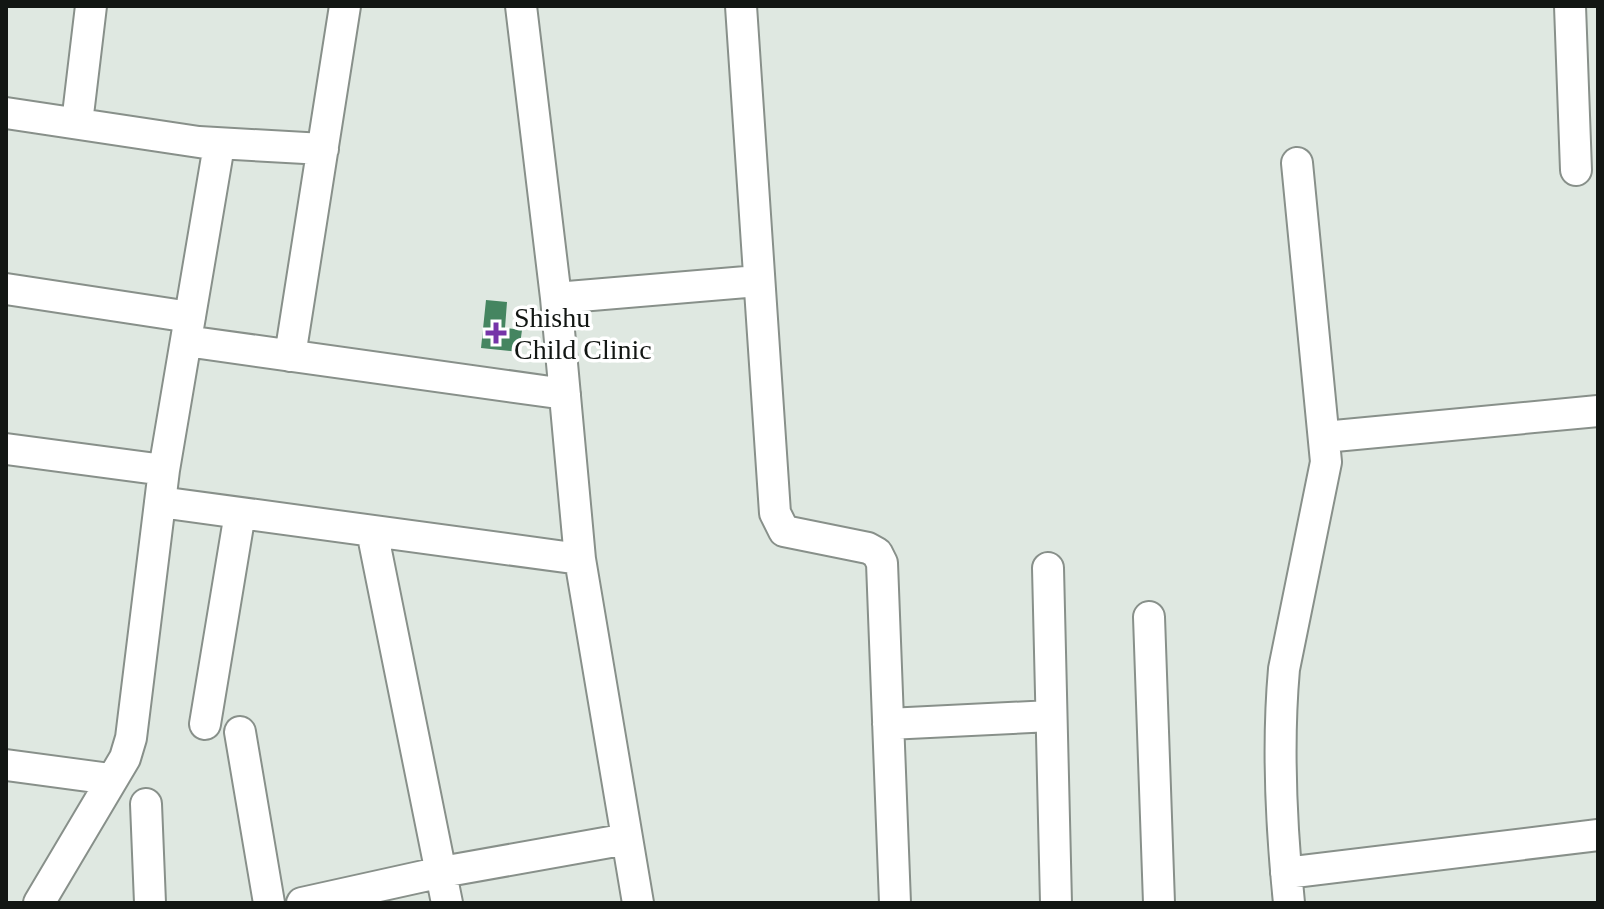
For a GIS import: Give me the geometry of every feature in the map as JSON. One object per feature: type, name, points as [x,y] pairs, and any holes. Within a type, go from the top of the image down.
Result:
[{"type":"street","points":[[77,123],[91,6]]},
{"type":"street","points":[[290,356],[345,6]]},
{"type":"street","points":[[521,6],[556,298],[580,559],[638,903]]},
{"type":"street","points":[[741,6],[775,513],[784,531],[868,548],[877,553],[882,563],[895,903]]},
{"type":"street","points":[[1570,6],[1576,170]]},
{"type":"street","points":[[6,113],[212,144],[217,157],[164,470],[131,738],[125,758],[39,903]]},
{"type":"street","points":[[199,142],[323,149]]},
{"type":"street","points":[[1289,903],[1279,788],[1283,684],[1326,462],[1297,163]]},
{"type":"street","points":[[556,298],[758,281]]},
{"type":"street","points":[[6,289],[188,329],[290,356],[565,394]]},
{"type":"street","points":[[1324,437],[1598,411]]},
{"type":"street","points":[[6,449],[164,470]]},
{"type":"street","points":[[160,502],[580,559]]},
{"type":"street","points":[[205,724],[240,513]]},
{"type":"street","points":[[372,531],[447,903]]},
{"type":"street","points":[[1048,568],[1056,903]]},
{"type":"street","points":[[1149,617],[1159,903]]},
{"type":"street","points":[[888,724],[1051,716]]},
{"type":"street","points":[[240,732],[269,903]]},
{"type":"street","points":[[6,765],[110,779]]},
{"type":"street","points":[[146,804],[150,903]]},
{"type":"street","points":[[1286,873],[1598,835]]},
{"type":"street","points":[[302,903],[442,872],[627,839]]},
{"type":"building","points":[[486,300],[507,302],[505,328],[522,330],[519,352],[481,348]]},
{"type":"place","name":"Shishu Child Clinic","points":[[496,333]]}]
